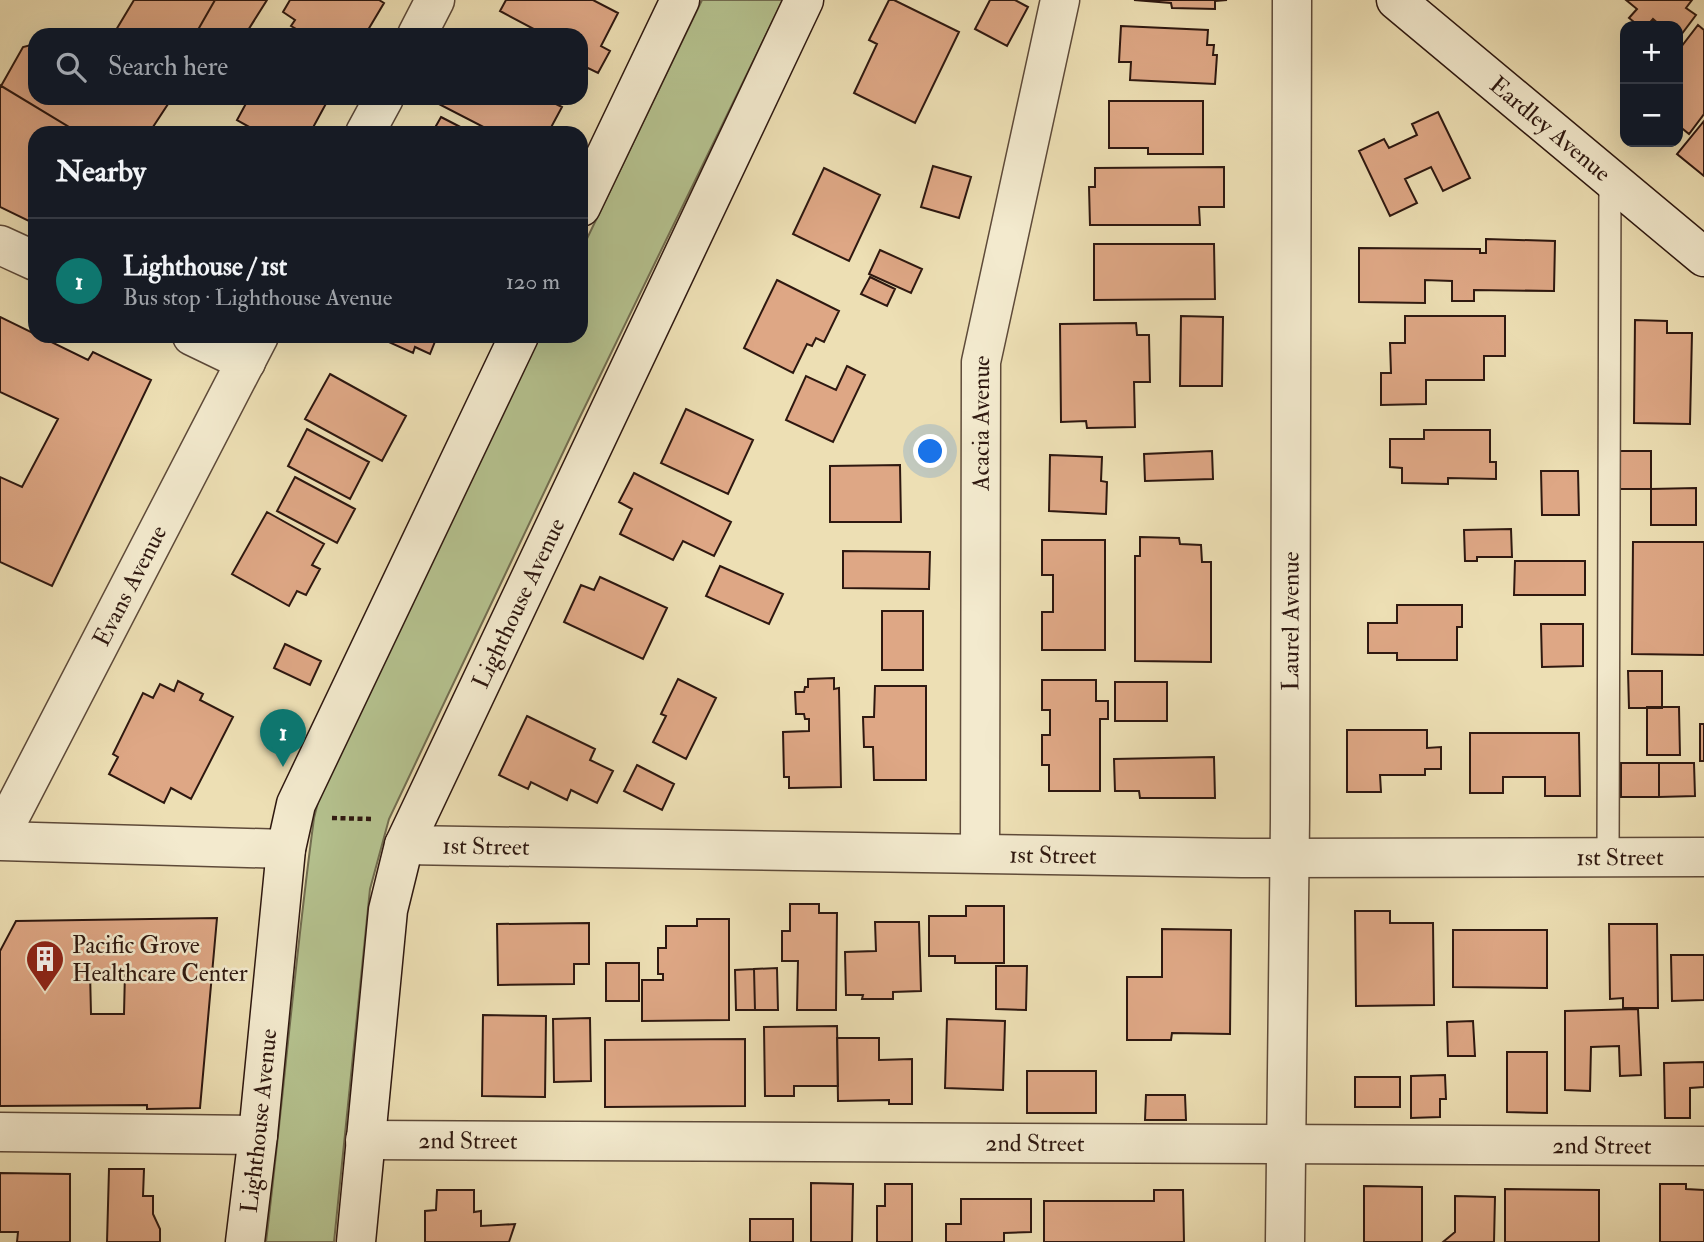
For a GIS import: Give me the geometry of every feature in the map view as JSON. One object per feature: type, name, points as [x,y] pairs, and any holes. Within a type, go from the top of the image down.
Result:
[{"type":"street","points":[[421,28],[435,0]]},
{"type":"street","points":[[588,192],[680,0]]},
{"type":"street","name":"Lighthouse Avenue","points":[[356,1242],[388,910],[404,845],[804,0]]},
{"type":"street","name":"Acacia Avenue","points":[[980,853],[981,362],[1060,0]]},
{"type":"street","name":"Laurel Avenue","points":[[1285,1242],[1292,0]]},
{"type":"street","name":"Eardley Avenue","points":[[1396,0],[1704,257]]},
{"type":"street","points":[[369,126],[380,105]]},
{"type":"street","points":[[0,245],[28,258]]},
{"type":"street","points":[[224,343],[252,349]]},
{"type":"street","name":"Lighthouse Avenue","points":[[245,1242],[286,849],[296,804],[517,343]]},
{"type":"street","name":"Evans Avenue","points":[[0,836],[252,349]]},
{"type":"street","points":[[0,841],[286,849]]},
{"type":"street","name":"1st Street","points":[[404,845],[1289,858],[1704,857]]},
{"type":"street","points":[[0,1132],[258,1135]]},
{"type":"street","name":"2nd Street","points":[[365,1140],[1704,1146]]},
{"type":"lane","points":[[1608,856],[1610,178]]},
{"type":"path","points":[[326,818],[377,819]]},
{"type":"green space","points":[[702,0],[783,0],[577,423],[389,819],[370,889],[334,1242],[266,1242],[301,924],[318,802],[537,343],[588,343],[588,236]]},
{"type":"building","points":[[134,0],[215,0],[199,28],[117,28]]},
{"type":"building","points":[[215,0],[267,0],[249,28],[199,28]]},
{"type":"building","points":[[290,0],[379,0],[384,3],[369,28],[295,28],[291,26],[295,20],[283,12]]},
{"type":"building","points":[[506,0],[593,0],[618,13],[601,46],[610,51],[598,73],[588,68],[588,28],[532,28],[500,11]]},
{"type":"building","points":[[889,0],[959,32],[915,123],[854,93],[877,44],[869,40]]},
{"type":"building","points":[[990,0],[1015,0],[1028,7],[1007,46],[975,29]]},
{"type":"building","points":[[1134,0],[1227,0],[1215,1],[1215,9],[1172,8],[1171,3]]},
{"type":"building","points":[[1626,0],[1692,0],[1686,8],[1696,15],[1683,32],[1683,21],[1633,21],[1629,18],[1637,9]]},
{"type":"building","points":[[1698,25],[1704,30],[1704,114],[1689,134],[1683,129],[1683,44]]},
{"type":"building","points":[[1121,26],[1208,30],[1207,45],[1214,45],[1213,55],[1217,55],[1215,84],[1130,80],[1131,62],[1119,62]]},
{"type":"building","points":[[28,46],[28,102],[1,86],[23,47]]},
{"type":"building","points":[[0,85],[28,102],[28,105],[33,105],[67,126],[28,126],[28,221],[0,207]]},
{"type":"building","points":[[1109,101],[1203,101],[1203,154],[1148,154],[1148,148],[1109,148]]},
{"type":"building","points":[[33,105],[167,105],[154,126],[67,126]]},
{"type":"building","points":[[245,105],[325,105],[314,126],[248,126],[237,120]]},
{"type":"building","points":[[441,105],[562,107],[552,126],[481,126]]},
{"type":"building","points":[[1438,112],[1470,178],[1443,191],[1431,167],[1405,179],[1417,203],[1390,216],[1359,151],[1384,139],[1389,148],[1417,135],[1412,124]]},
{"type":"building","points":[[441,117],[458,126],[436,126]]},
{"type":"building","points":[[1704,121],[1704,176],[1677,154]]},
{"type":"building","points":[[933,166],[971,177],[959,218],[921,207]]},
{"type":"building","points":[[1224,167],[1224,207],[1199,207],[1200,225],[1090,225],[1089,187],[1095,187],[1095,168]]},
{"type":"building","points":[[824,168],[880,195],[849,261],[793,234]]},
{"type":"building","points":[[1486,239],[1555,241],[1554,291],[1474,290],[1474,301],[1452,301],[1452,281],[1425,280],[1425,303],[1359,302],[1359,248],[1480,249],[1480,253],[1486,253]]},
{"type":"building","points":[[1094,244],[1214,244],[1215,299],[1094,300]]},
{"type":"building","points":[[880,250],[922,269],[911,293],[869,274]]},
{"type":"building","points":[[870,277],[895,289],[887,306],[861,294]]},
{"type":"building","points":[[777,280],[839,311],[824,342],[816,338],[812,346],[807,344],[793,373],[744,348]]},
{"type":"building","points":[[1181,316],[1223,317],[1222,386],[1180,386]]},
{"type":"building","points":[[1405,316],[1505,316],[1505,356],[1484,356],[1484,380],[1426,380],[1426,404],[1381,405],[1381,373],[1391,373],[1390,343],[1405,343]]},
{"type":"building","points":[[0,317],[28,331],[28,343],[53,343],[88,360],[93,352],[151,380],[52,586],[0,562],[0,477],[22,487],[58,419],[0,392]]},
{"type":"building","points":[[1635,320],[1667,321],[1667,333],[1692,333],[1690,424],[1634,423]]},
{"type":"building","points":[[1136,323],[1137,335],[1149,335],[1150,382],[1134,382],[1135,427],[1087,428],[1086,421],[1061,422],[1060,324]]},
{"type":"building","points":[[391,343],[434,343],[430,354],[415,347],[413,353]]},
{"type":"building","points":[[847,366],[865,375],[833,442],[786,420],[806,376],[836,390]]},
{"type":"building","points":[[330,374],[406,416],[382,461],[305,419]]},
{"type":"building","points":[[686,409],[753,440],[728,494],[661,463]]},
{"type":"building","points":[[307,429],[369,462],[350,499],[288,466]]},
{"type":"building","points":[[1424,430],[1490,430],[1490,462],[1496,462],[1496,479],[1448,478],[1448,484],[1402,483],[1402,468],[1390,467],[1390,439],[1424,439]]},
{"type":"building","points":[[1212,451],[1213,479],[1145,481],[1144,454]]},
{"type":"building","points":[[1617,451],[1651,451],[1651,489],[1617,489]]},
{"type":"building","points":[[1050,455],[1102,457],[1101,481],[1107,482],[1106,514],[1049,511]]},
{"type":"building","points":[[900,465],[901,522],[830,522],[830,466]]},
{"type":"building","points":[[1541,471],[1578,471],[1579,515],[1542,515]]},
{"type":"building","points":[[634,473],[731,522],[714,556],[683,541],[673,560],[620,534],[632,509],[619,502]]},
{"type":"building","points":[[295,477],[355,509],[337,543],[277,511]]},
{"type":"building","points":[[1696,488],[1696,525],[1651,525],[1651,489]]},
{"type":"building","points":[[267,512],[324,544],[312,565],[320,569],[306,595],[297,591],[289,606],[232,574]]},
{"type":"building","points":[[1511,529],[1512,557],[1477,557],[1477,561],[1465,561],[1464,530]]},
{"type":"building","points":[[1140,537],[1179,538],[1180,544],[1201,545],[1202,562],[1211,562],[1211,662],[1135,661],[1135,556],[1140,556]]},
{"type":"building","points":[[1042,540],[1105,540],[1105,650],[1042,650],[1042,612],[1053,612],[1053,575],[1042,575]]},
{"type":"building","points":[[1633,542],[1704,542],[1704,655],[1632,654]]},
{"type":"building","points":[[843,551],[930,552],[929,589],[843,588]]},
{"type":"building","points":[[1515,561],[1585,561],[1585,595],[1514,595]]},
{"type":"building","points":[[720,566],[783,594],[769,624],[706,596]]},
{"type":"building","points":[[600,577],[667,608],[643,659],[564,622],[581,585],[594,590]]},
{"type":"building","points":[[1397,605],[1462,605],[1462,627],[1457,627],[1457,660],[1397,660],[1397,653],[1368,653],[1368,623],[1397,623]]},
{"type":"building","points":[[882,611],[923,611],[923,670],[882,670]]},
{"type":"building","points":[[1541,624],[1583,624],[1583,666],[1542,667]]},
{"type":"building","points":[[285,644],[321,661],[310,685],[274,668]]},
{"type":"building","points":[[1628,671],[1662,671],[1662,708],[1629,708]]},
{"type":"building","points":[[834,678],[834,689],[839,688],[841,787],[789,788],[789,777],[784,777],[783,732],[809,731],[809,719],[805,719],[804,714],[796,714],[795,692],[804,692],[805,687],[808,687],[808,679]]},
{"type":"building","points":[[678,679],[716,698],[686,759],[653,742],[666,716],[661,714]]},
{"type":"building","points":[[1042,680],[1096,680],[1096,701],[1108,701],[1108,719],[1100,719],[1100,791],[1049,791],[1049,765],[1042,765],[1042,735],[1050,735],[1050,710],[1042,710]]},
{"type":"building","points":[[178,681],[203,694],[200,700],[233,717],[191,799],[171,788],[164,803],[109,774],[118,757],[113,754],[143,693],[153,698],[160,684],[174,691]]},
{"type":"building","points":[[1115,682],[1167,682],[1167,721],[1115,721]]},
{"type":"building","points":[[875,686],[926,686],[926,780],[874,780],[873,747],[864,747],[863,717],[874,717]]},
{"type":"building","points":[[1647,707],[1679,707],[1680,755],[1647,755]]},
{"type":"building","points":[[527,716],[595,749],[590,760],[613,771],[597,803],[571,790],[567,800],[531,782],[528,789],[499,775]]},
{"type":"building","points":[[1700,724],[1704,724],[1704,761],[1700,761]]},
{"type":"building","points":[[1347,730],[1427,730],[1427,748],[1441,747],[1441,769],[1425,769],[1425,775],[1380,775],[1381,792],[1347,792]]},
{"type":"building","points":[[1470,733],[1579,733],[1580,796],[1545,796],[1545,777],[1503,777],[1503,793],[1470,793]]},
{"type":"building","points":[[1214,757],[1215,798],[1140,798],[1139,791],[1115,791],[1114,759]]},
{"type":"building","points":[[1621,763],[1659,763],[1659,797],[1621,797]]},
{"type":"building","points":[[1659,763],[1694,763],[1695,796],[1659,797]]},
{"type":"building","points":[[637,765],[674,784],[662,810],[624,791]]},
{"type":"building","points":[[790,904],[819,904],[819,913],[837,913],[836,1010],[797,1010],[798,961],[782,961],[782,931],[790,931]]},
{"type":"building","points":[[966,906],[1004,906],[1004,963],[955,963],[955,956],[929,956],[929,916],[966,916]]},
{"type":"building","points":[[1355,911],[1390,911],[1390,923],[1433,923],[1434,1005],[1356,1006]]},
{"type":"building","name":"Pacific Grove Healthcare Center","points":[[217,918],[200,1108],[147,1109],[147,1105],[0,1106],[0,951],[16,921]],"holes":[[[125,971],[124,1014],[91,1014],[90,972]]]},
{"type":"building","points":[[697,919],[729,919],[729,1020],[642,1021],[642,980],[663,980],[663,974],[658,974],[658,948],[666,948],[666,926],[697,926]]},
{"type":"building","points":[[875,922],[919,922],[921,991],[893,992],[893,999],[862,999],[863,995],[846,995],[845,952],[876,951]]},
{"type":"building","points":[[589,923],[589,964],[574,964],[574,984],[498,985],[497,924]]},
{"type":"building","points":[[1609,924],[1657,924],[1658,1008],[1623,1008],[1623,998],[1610,999]]},
{"type":"building","points":[[1162,929],[1231,930],[1230,1034],[1172,1033],[1171,1040],[1127,1040],[1127,977],[1162,977]]},
{"type":"building","points":[[1453,930],[1547,930],[1547,988],[1453,987]]},
{"type":"building","points":[[1671,955],[1704,955],[1704,1000],[1672,1001]]},
{"type":"building","points":[[606,963],[639,963],[639,1001],[606,1001]]},
{"type":"building","points":[[996,966],[1027,966],[1026,1010],[996,1009]]},
{"type":"building","points":[[777,968],[778,1010],[755,1010],[754,969]]},
{"type":"building","points":[[754,969],[755,1010],[736,1010],[735,970]]},
{"type":"building","points":[[1638,1009],[1641,1075],[1620,1076],[1619,1046],[1591,1047],[1590,1091],[1565,1090],[1565,1011]]},
{"type":"building","points":[[483,1015],[546,1016],[545,1097],[482,1096]]},
{"type":"building","points":[[590,1018],[591,1081],[554,1082],[553,1019]]},
{"type":"building","points":[[947,1019],[1005,1021],[1003,1090],[945,1088]]},
{"type":"building","points":[[1473,1021],[1475,1056],[1448,1056],[1447,1022]]},
{"type":"building","points":[[837,1026],[838,1086],[794,1086],[794,1096],[765,1096],[764,1027]]},
{"type":"building","points":[[837,1038],[879,1038],[879,1060],[912,1059],[912,1104],[889,1104],[889,1100],[838,1101]]},
{"type":"building","points":[[745,1039],[745,1106],[605,1107],[605,1040]]},
{"type":"building","points":[[1507,1052],[1547,1052],[1547,1113],[1507,1112]]},
{"type":"building","points":[[1704,1062],[1704,1087],[1690,1088],[1690,1118],[1665,1118],[1664,1063]]},
{"type":"building","points":[[1027,1071],[1096,1071],[1096,1113],[1027,1113]]},
{"type":"building","points":[[1445,1075],[1446,1099],[1440,1099],[1440,1117],[1411,1118],[1411,1076]]},
{"type":"building","points":[[1355,1077],[1400,1077],[1400,1107],[1355,1107]]},
{"type":"building","points":[[1146,1095],[1185,1095],[1186,1120],[1145,1120]]},
{"type":"building","points":[[109,1169],[144,1169],[143,1196],[153,1196],[153,1214],[160,1229],[160,1242],[107,1242]]},
{"type":"building","points":[[0,1173],[70,1174],[70,1242],[17,1242],[18,1232],[0,1232]]},
{"type":"building","points":[[811,1183],[853,1184],[852,1242],[811,1242]]},
{"type":"building","points":[[885,1184],[912,1184],[912,1242],[877,1242],[877,1206],[885,1206]]},
{"type":"building","points":[[1660,1184],[1686,1184],[1686,1189],[1704,1190],[1704,1242],[1660,1242]]},
{"type":"building","points":[[1364,1186],[1422,1187],[1422,1242],[1364,1242]]},
{"type":"building","points":[[1505,1189],[1599,1190],[1599,1242],[1505,1242]]},
{"type":"building","points":[[437,1190],[474,1190],[474,1212],[481,1211],[481,1226],[515,1224],[509,1242],[425,1242],[425,1211],[436,1210]]},
{"type":"building","points":[[1154,1190],[1183,1190],[1184,1242],[1044,1242],[1044,1201],[1154,1201]]},
{"type":"building","points":[[1455,1196],[1495,1197],[1494,1242],[1443,1242],[1455,1232]]},
{"type":"building","points":[[961,1199],[1031,1199],[1031,1232],[1004,1233],[1004,1242],[946,1242],[946,1224],[961,1224]]},
{"type":"building","points":[[750,1219],[793,1219],[793,1242],[750,1242]]},
{"type":"place","name":"Lighthouse / 1st","points":[[283,767]]},
{"type":"place","name":"Pacific Grove Healthcare Center","points":[[45,993]]}]
